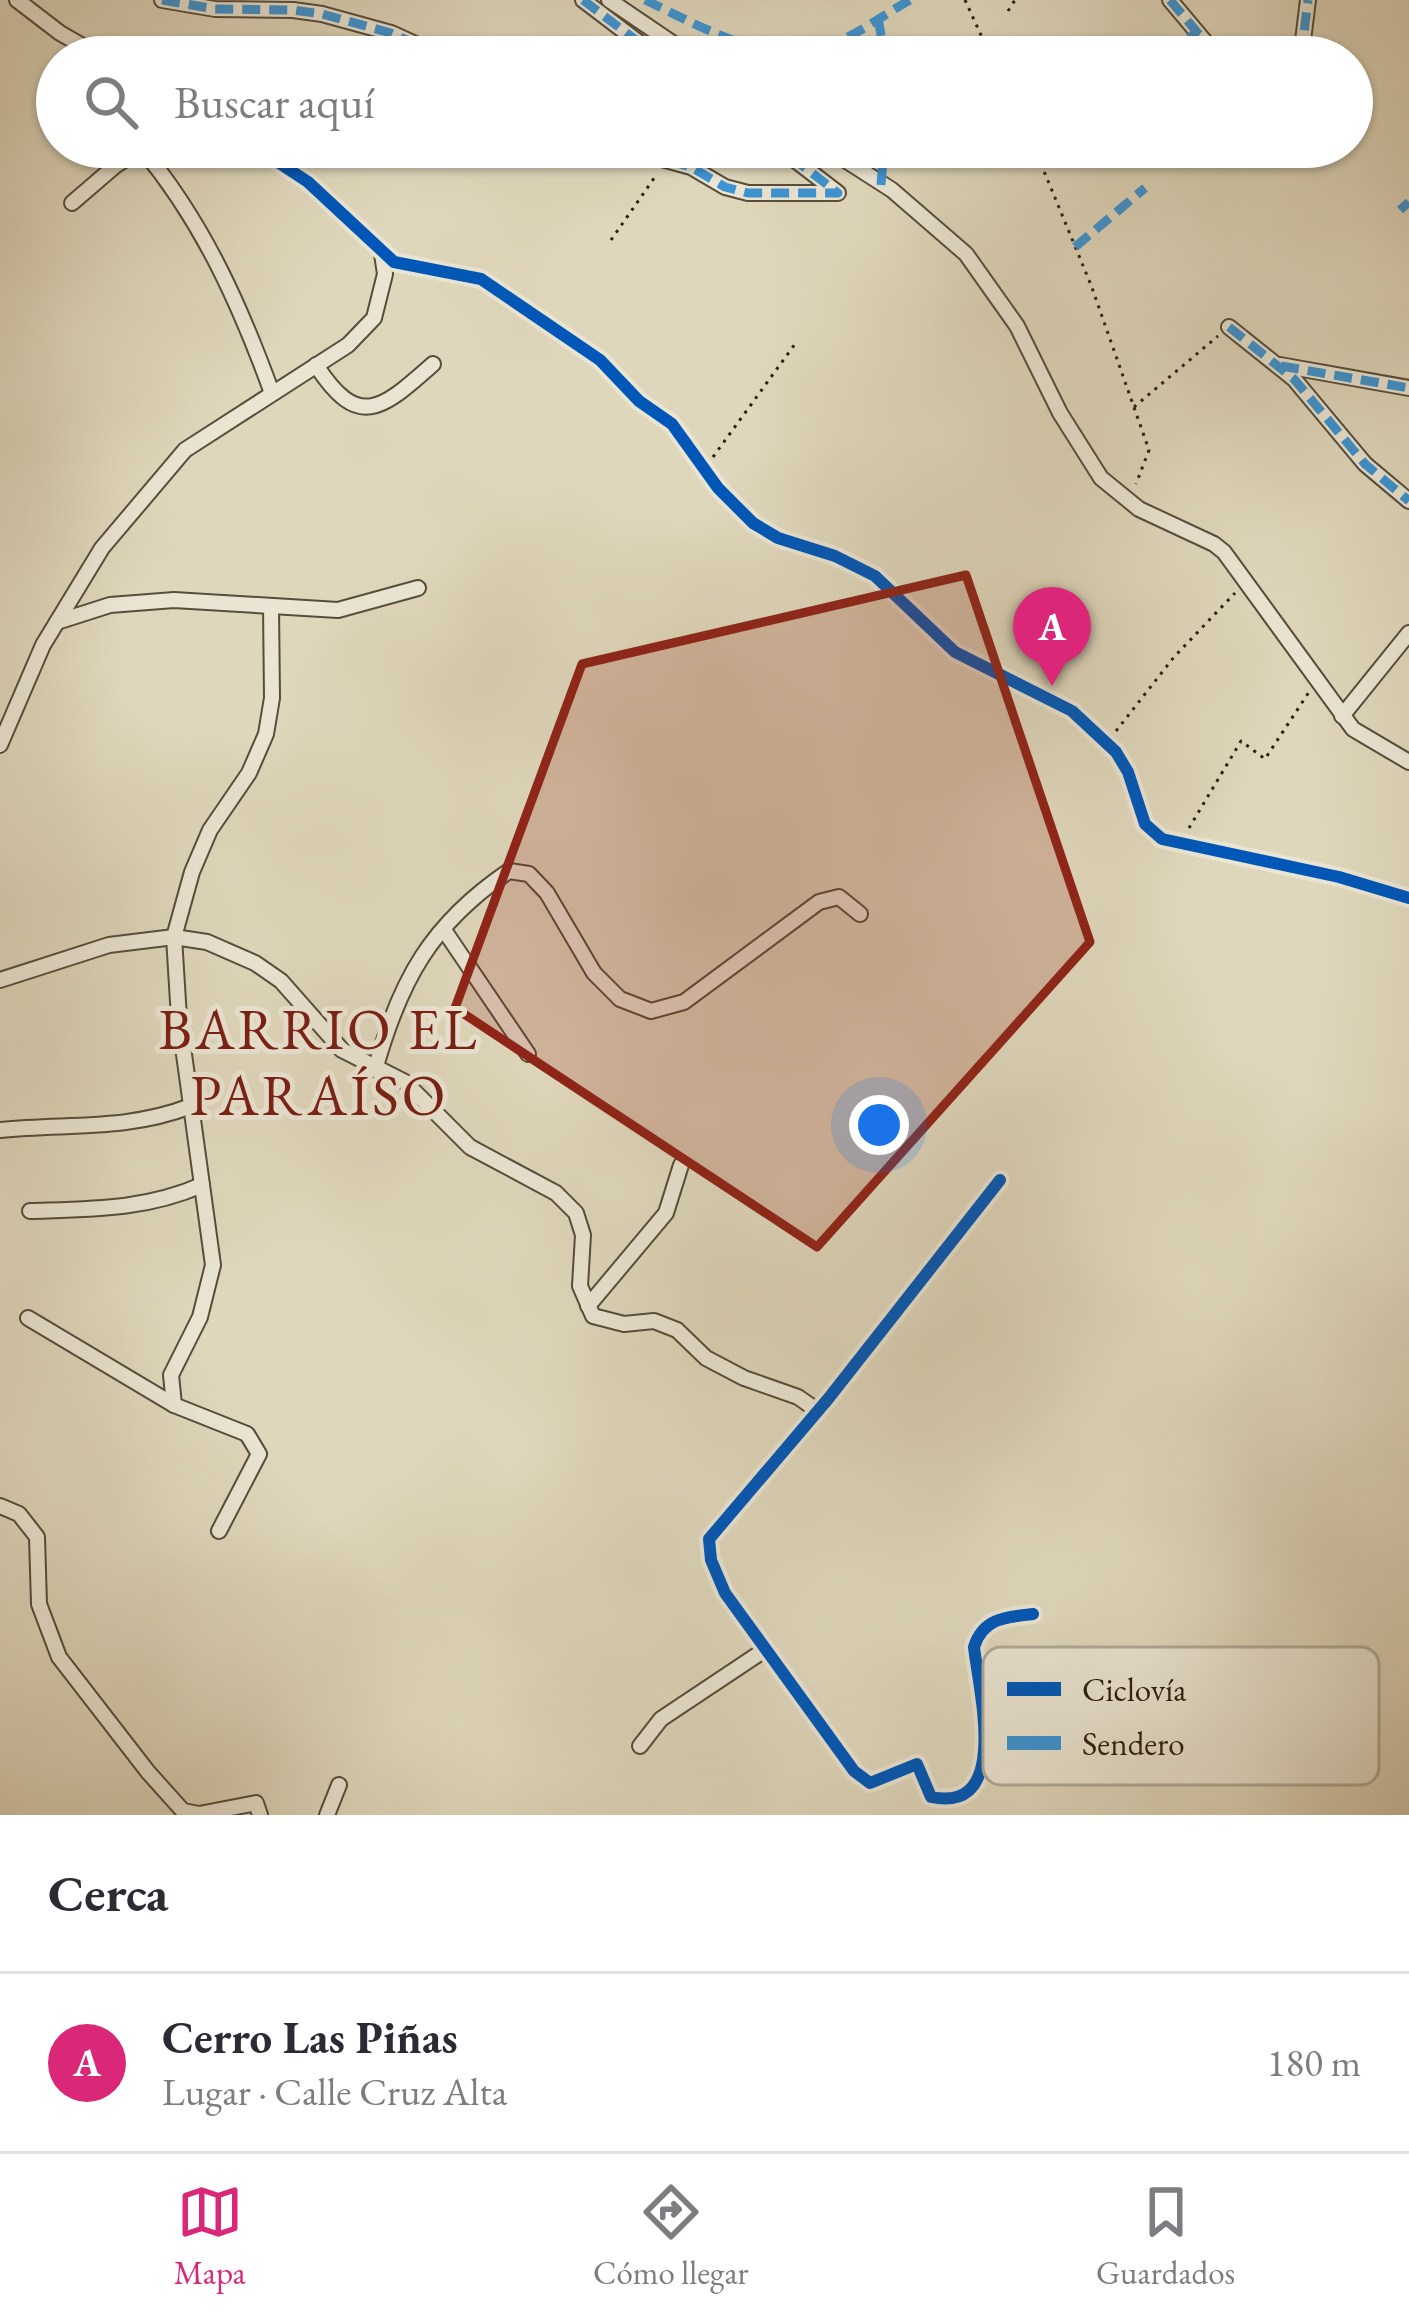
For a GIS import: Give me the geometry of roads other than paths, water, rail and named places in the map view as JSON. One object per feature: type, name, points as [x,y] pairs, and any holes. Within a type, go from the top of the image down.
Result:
[{"type":"street","points":[[17,0],[65,36]]},
{"type":"street","points":[[163,0],[215,9],[322,14],[399,36]]},
{"type":"street","points":[[583,0],[630,36]]},
{"type":"street","points":[[609,0],[662,36]]},
{"type":"street","points":[[1170,0],[1201,36]]},
{"type":"street","points":[[1304,36],[1308,0]]},
{"type":"street","points":[[72,203],[113,168]]},
{"type":"street","points":[[159,168],[222,268],[272,393]]},
{"type":"street","points":[[287,168],[308,182],[382,254],[405,266],[462,272],[481,279],[600,360],[639,401],[673,424],[737,510],[753,523],[778,538],[835,556],[875,576],[955,652],[1072,711],[1107,741],[1128,772],[1145,824],[1162,839],[1339,877],[1409,898]]},
{"type":"street","points":[[694,168],[725,187],[748,193],[838,193],[805,168]]},
{"type":"street","points":[[858,168],[892,190],[966,254],[1017,326],[1060,413],[1101,478],[1129,502],[1214,544],[1342,716],[1370,742],[1409,762]]},
{"type":"street","points":[[0,745],[43,645],[102,548],[184,450],[348,345],[374,318],[386,274],[382,254]]},
{"type":"street","points":[[1228,327],[1294,379],[1365,464],[1409,501]]},
{"type":"street","points":[[316,365],[334,394],[354,408],[375,408],[393,400],[434,364]]},
{"type":"street","points":[[1275,364],[1409,388]]},
{"type":"street","points":[[57,622],[110,605],[152,602],[338,610],[418,588]]},
{"type":"street","points":[[174,1405],[172,1375],[200,1317],[213,1265],[174,937],[192,872],[210,830],[249,772],[266,734],[272,698],[271,606]]},
{"type":"street","points":[[1342,716],[1409,632]]},
{"type":"street","points":[[375,1070],[390,1016],[412,968],[472,896],[509,871],[529,874],[547,893],[594,973],[620,998],[651,1011],[684,1002],[819,902],[839,897],[860,914]]},
{"type":"street","points":[[443,930],[528,1054]]},
{"type":"street","points":[[0,980],[110,945],[174,937],[207,942],[255,963],[281,981],[342,1050],[405,1082],[470,1147],[556,1193],[576,1214],[583,1234],[580,1286],[593,1316],[624,1324],[654,1321],[677,1330],[706,1358],[798,1397],[818,1411]]},
{"type":"street","points":[[0,1130],[119,1126],[153,1121],[191,1106]]},
{"type":"street","points":[[589,1306],[665,1213],[681,1165]]},
{"type":"street","points":[[983,1764],[981,1778],[968,1793],[951,1801],[932,1797],[916,1764],[871,1783],[854,1771],[725,1593],[711,1560],[709,1539],[818,1411],[1000,1180]]},
{"type":"street","points":[[30,1211],[165,1202],[202,1185]]},
{"type":"street","points":[[28,1318],[174,1405],[247,1434],[259,1454],[219,1532]]},
{"type":"street","points":[[0,1507],[19,1514],[37,1537],[39,1604],[59,1657],[148,1772],[183,1810],[199,1814],[256,1803],[260,1815]]},
{"type":"street","points":[[983,1731],[974,1647],[979,1631],[997,1618],[1033,1614]]},
{"type":"street","points":[[640,1745],[661,1719],[766,1649]]},
{"type":"street","points":[[327,1815],[339,1785]]},
{"type":"place","name":"Cerro Las Piñas","points":[[1052,686]]},
{"type":"district","name":"BARRIO EL PARAÍSO","points":[[319,1062]]}]
